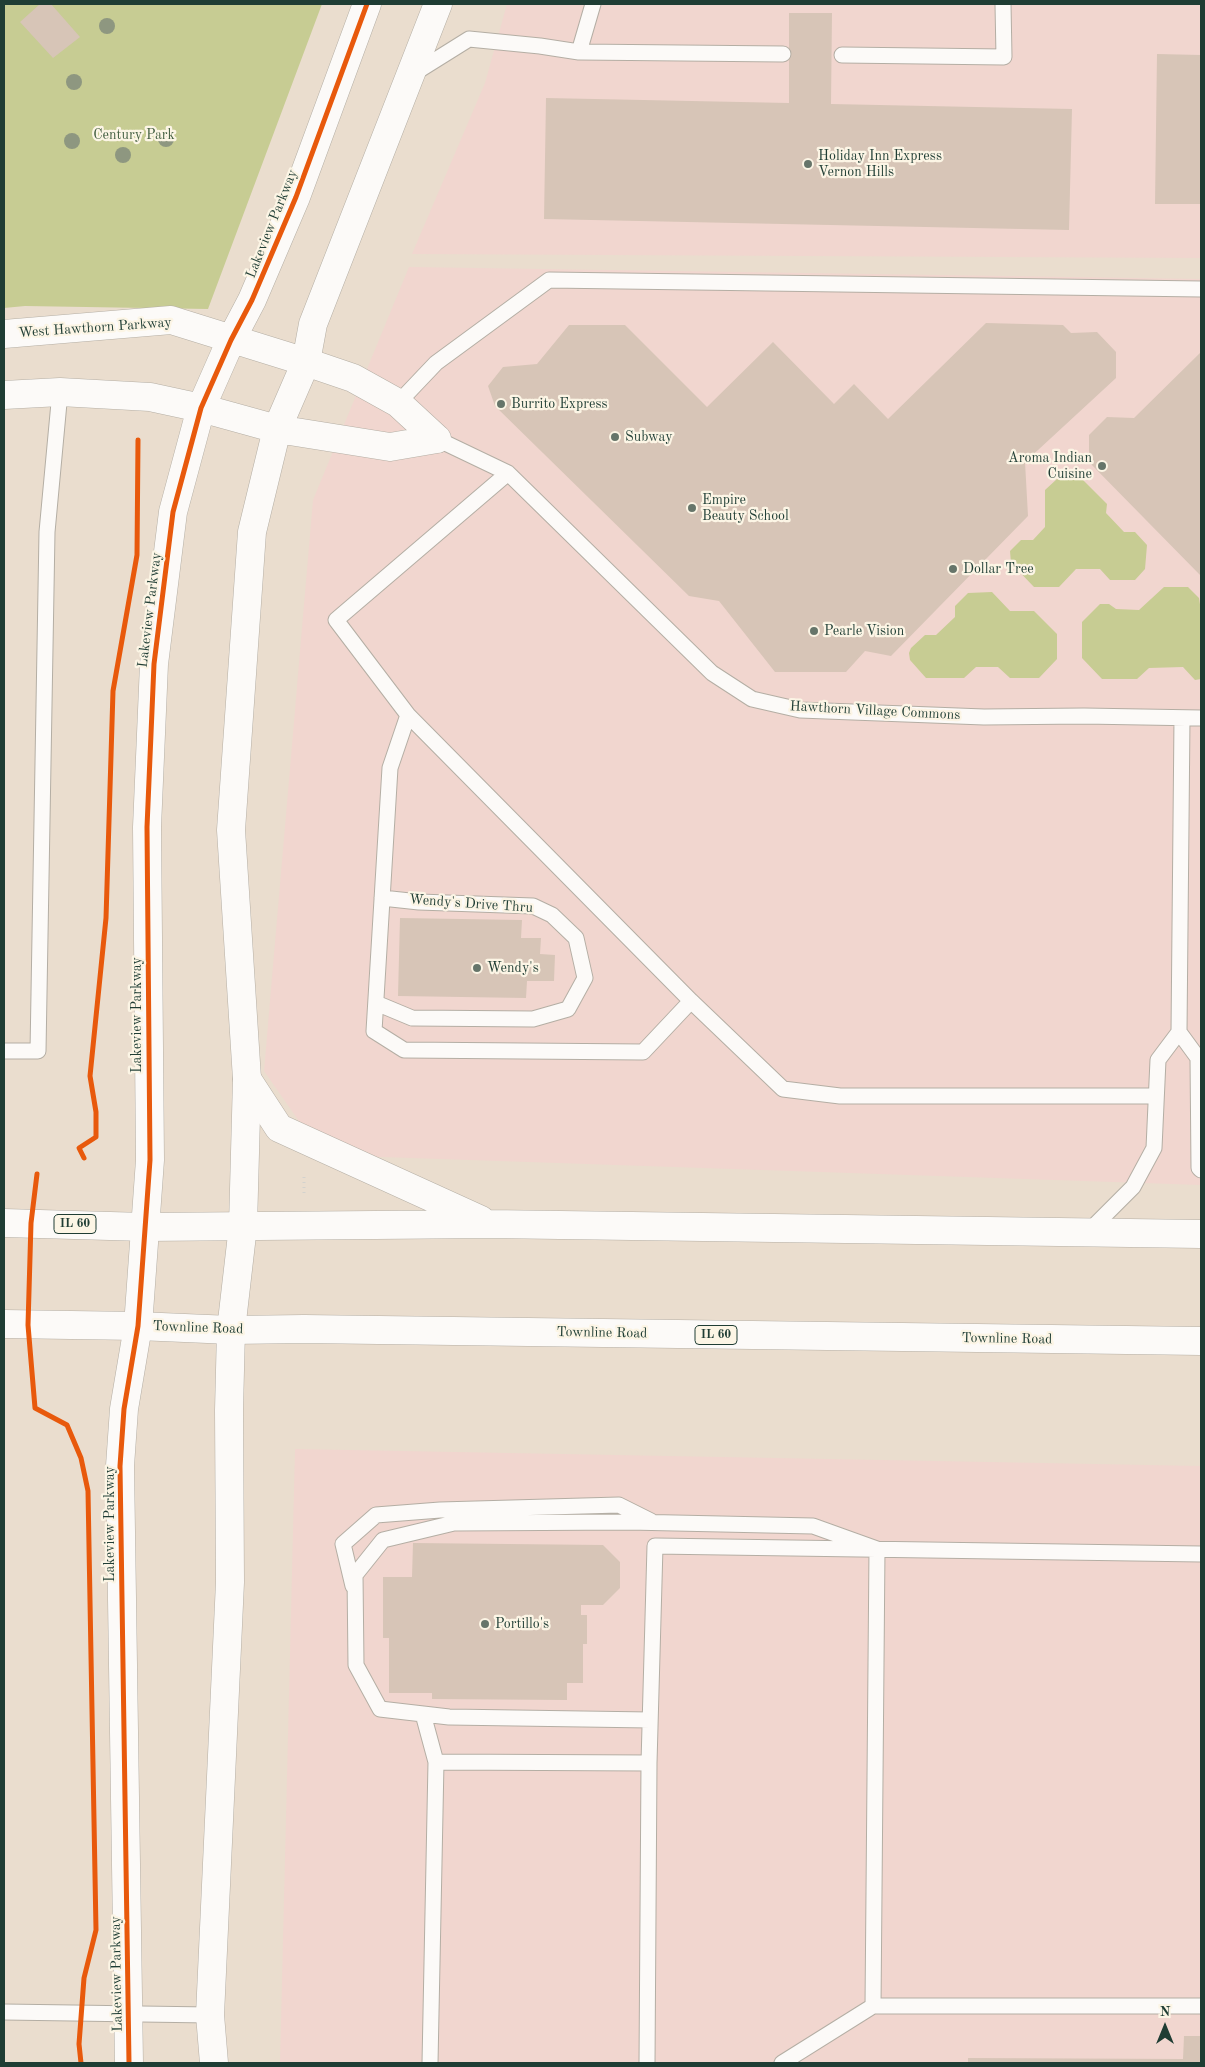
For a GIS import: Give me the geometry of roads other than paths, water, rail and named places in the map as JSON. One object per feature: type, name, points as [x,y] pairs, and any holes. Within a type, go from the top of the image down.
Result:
[{"type":"street","name":"Lakeview Parkway","points":[[129,2063],[130,2013],[120,1466],[124,1409],[138,1326],[150,1160],[147,827],[154,664],[173,512],[201,408],[231,340],[252,300],[296,197],[367,4]]},
{"type":"street","points":[[214,2063],[210,2015],[230,1582],[229,1410],[232,1330],[243,1226],[247,1079],[231,830],[240,674],[252,532],[277,429],[306,362],[313,324],[438,4]]},
{"type":"street","name":"West Hawthorn Parkway","points":[[4,334],[171,320],[353,378],[398,403],[437,439]]},
{"type":"street","points":[[4,395],[60,392],[150,397],[201,408],[277,429],[390,447],[437,439]]},
{"type":"street","points":[[247,1079],[279,1128],[489,1224]]},
{"type":"street","name":"IL 60","points":[[4,1224],[145,1227],[489,1224],[1201,1234]]},
{"type":"street","name":"Townline Road","points":[[4,1324],[138,1326],[232,1330],[304,1329],[1201,1341]]},
{"type":"lane","points":[[578,52],[593,4]]},
{"type":"lane","points":[[842,55],[1004,57],[1003,4]]},
{"type":"lane","points":[[411,74],[469,39],[578,52],[783,54]]},
{"type":"lane","points":[[398,403],[436,363],[549,280],[1201,289]]},
{"type":"lane","points":[[4,1051],[38,1051],[47,532],[60,392]]},
{"type":"lane","name":"Hawthorn Village Commons","points":[[437,439],[508,473],[712,673],[752,699],[808,710],[984,717],[1201,718]]},
{"type":"lane","points":[[508,473],[336,620],[408,715],[691,1001],[783,1089],[840,1096],[1156,1096]]},
{"type":"lane","points":[[408,715],[390,768],[374,1031],[404,1050],[643,1052],[691,1001]]},
{"type":"lane","points":[[1088,1232],[1133,1187],[1154,1148],[1158,1060],[1179,1032],[1182,718]]},
{"type":"lane","name":"Wendy's Drive Thru","points":[[376,1003],[412,1018],[533,1019],[568,1009],[585,978],[576,938],[552,915],[533,906],[419,902],[382,898]]},
{"type":"lane","points":[[1179,1032],[1198,1058],[1199,1168],[1201,1170]]},
{"type":"lane","points":[[355,1596],[343,1544],[376,1515],[440,1510],[619,1505],[655,1523]]},
{"type":"lane","points":[[650,1720],[448,1717],[380,1708],[356,1665],[355,1575],[383,1540],[454,1523],[655,1523],[813,1526],[878,1549]]},
{"type":"lane","points":[[647,2063],[649,1763],[654,1546],[1201,1554]]},
{"type":"lane","points":[[873,2006],[878,1549]]},
{"type":"lane","points":[[423,1714],[436,1762],[430,2063]]},
{"type":"lane","points":[[436,1762],[649,1763]]},
{"type":"lane","points":[[782,2063],[873,2006],[1201,2006]]},
{"type":"lane","points":[[4,2012],[210,2015]]},
{"type":"place","name":"Holiday Inn Express Vernon Hills","points":[[808,164]]},
{"type":"place","name":"Burrito Express","points":[[501,404]]},
{"type":"place","name":"Subway","points":[[615,437]]},
{"type":"place","name":"Aroma Indian Cuisine","points":[[1102,466]]},
{"type":"place","name":"Empire Beauty School","points":[[692,508]]},
{"type":"place","name":"Dollar Tree","points":[[953,569]]},
{"type":"place","name":"Pearle Vision","points":[[814,631]]},
{"type":"place","name":"Wendy's","points":[[477,968]]},
{"type":"place","name":"Portillo's","points":[[485,1624]]},
{"type":"park label","name":"Century Park","points":[[134,135]]}]
